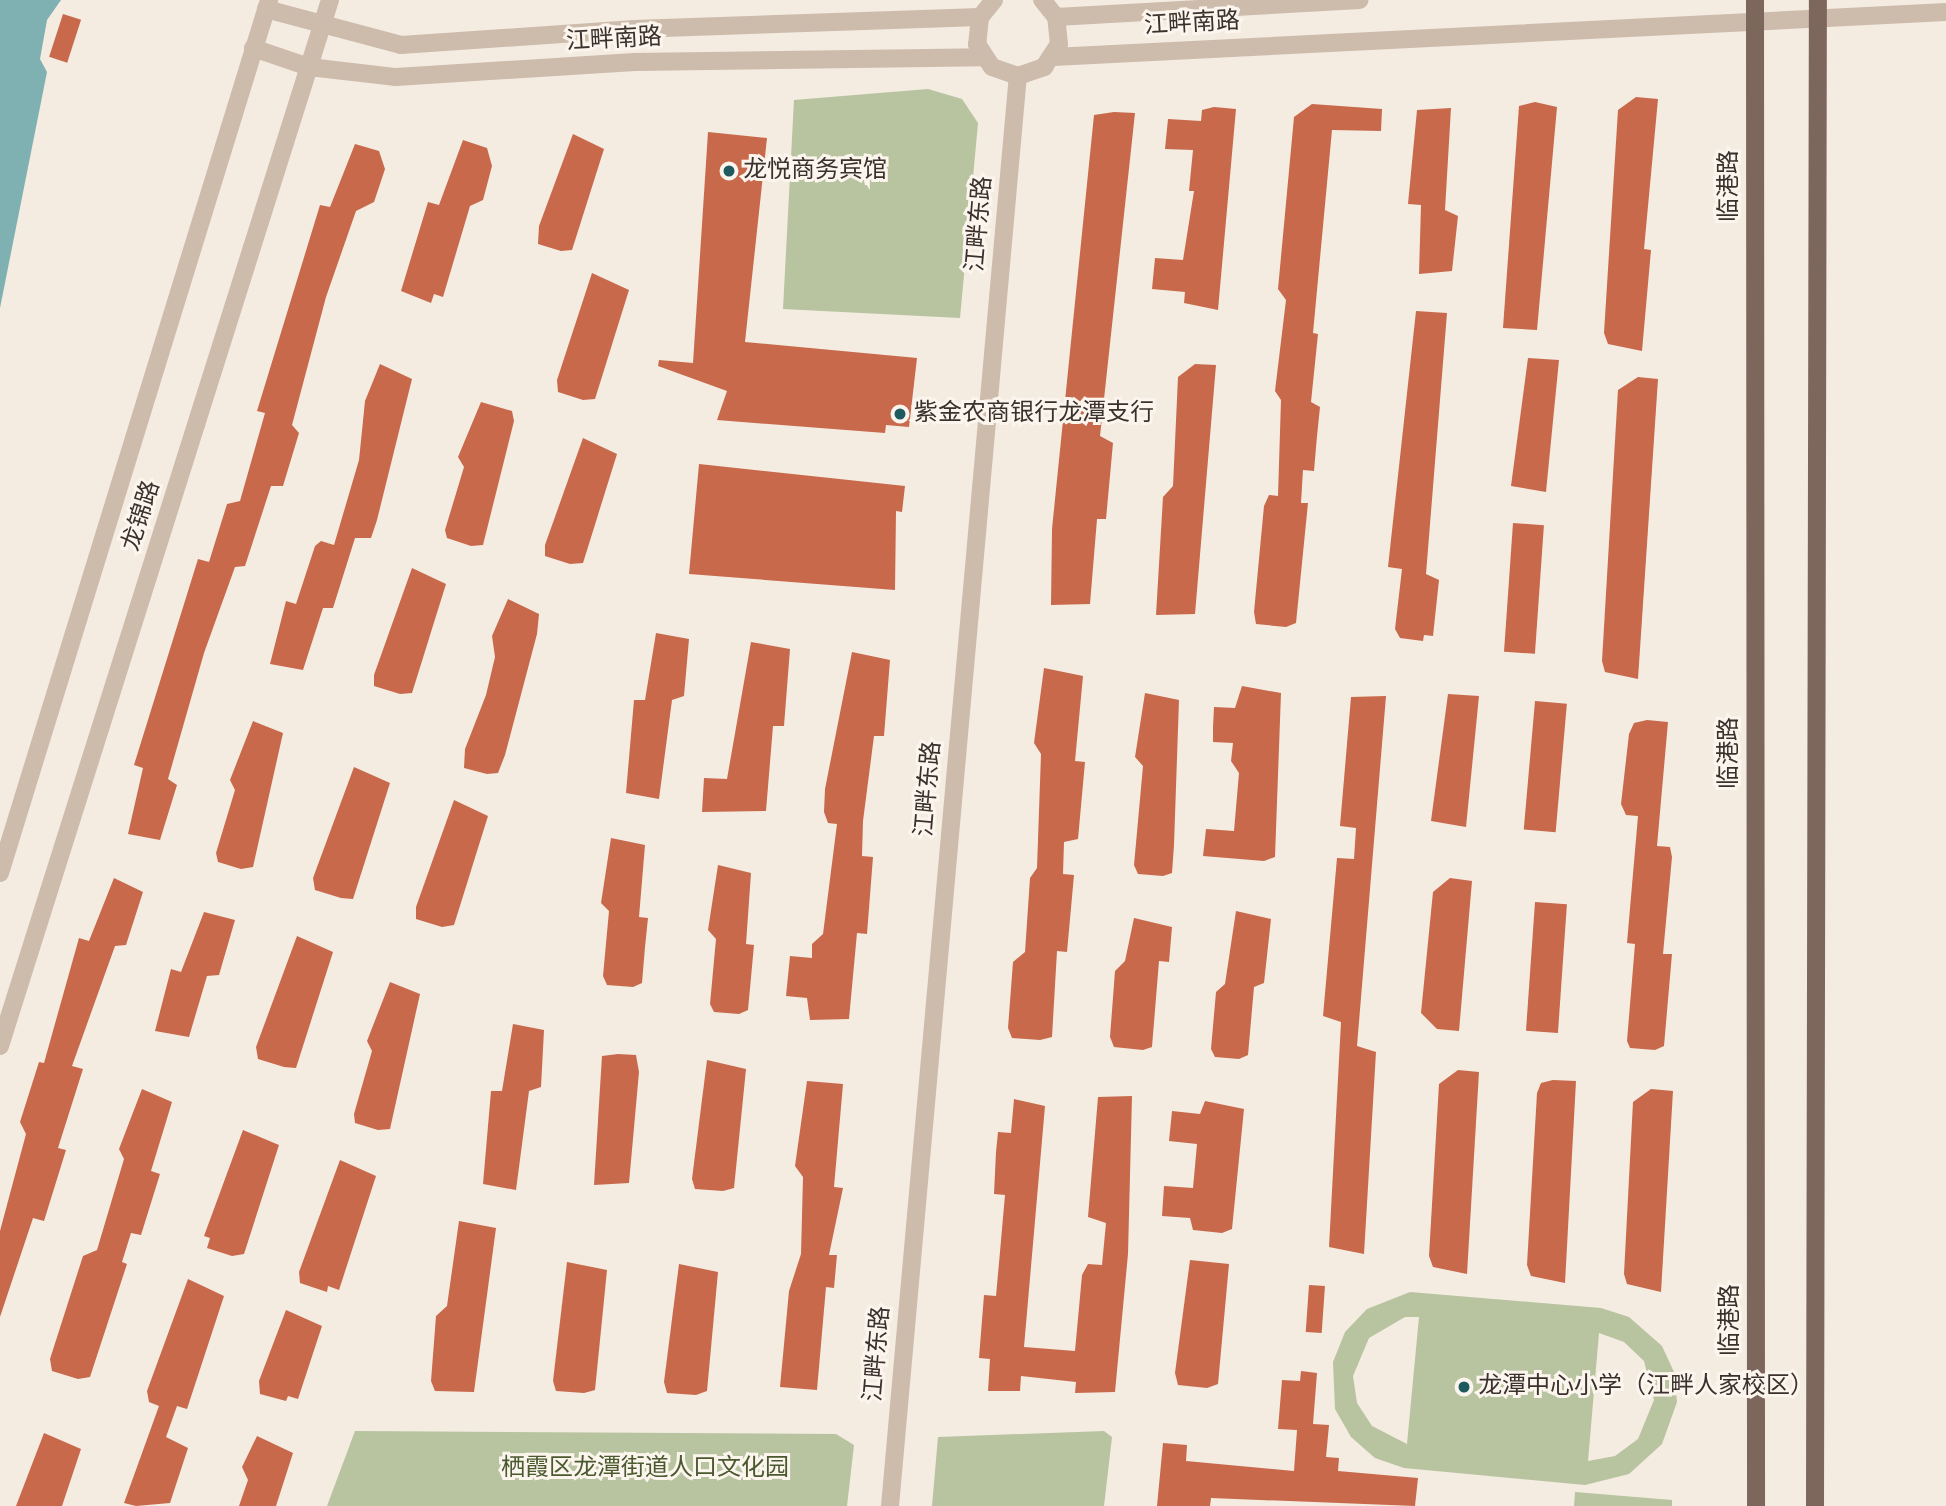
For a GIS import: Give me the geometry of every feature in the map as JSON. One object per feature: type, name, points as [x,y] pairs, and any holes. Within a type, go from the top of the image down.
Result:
[{"type":"main road","name":"临港路","points":[[1755,0],[1756,1506]]},
{"type":"main road","points":[[1815,1506],[1818,9]]},
{"type":"street","name":"龙锦路","points":[[0,1046],[330,0]]},
{"type":"street","points":[[994,0],[980,17],[983,57],[1018,76],[1053,57],[1056,17],[1042,0]]},
{"type":"street","name":"江畔南路","points":[[1056,17],[1360,0]]},
{"type":"street","name":"龙锦路","points":[[0,873],[268,5]]},
{"type":"street","name":"江畔南路","points":[[268,5],[322,27],[401,45],[634,29],[980,17]]},
{"type":"street","name":"江畔南路","points":[[1053,57],[1754,21],[1818,9],[1946,12]]},
{"type":"street","name":"江畔南路","points":[[253,48],[309,67],[396,78],[635,62],[983,57]]},
{"type":"street","name":"江畔东路","points":[[890,1506],[1018,76]]},
{"type":"green space","points":[[928,89],[962,99],[978,123],[960,318],[783,309],[794,100]]},
{"type":"green space","points":[[1410,1292],[1601,1308],[1629,1317],[1662,1346],[1674,1372],[1677,1402],[1662,1444],[1629,1474],[1585,1485],[1404,1468],[1375,1458],[1351,1437],[1335,1409],[1333,1362],[1345,1332],[1367,1309]],"holes":[[[1405,1317],[1419,1317],[1407,1444],[1372,1426],[1357,1403],[1353,1376],[1369,1338]],[[1599,1333],[1624,1342],[1644,1361],[1654,1400],[1638,1439],[1615,1456],[1588,1461]]]},
{"type":"green space","name":"栖霞区龙潭街道人口文化园","points":[[355,1431],[836,1434],[854,1445],[847,1506],[327,1506]]},
{"type":"green space","points":[[1104,1431],[1112,1437],[1104,1506],[932,1506],[938,1437]]},
{"type":"green space","points":[[1575,1492],[1672,1500],[1672,1506],[1574,1506]]},
{"type":"water","points":[[0,0],[61,0],[47,20],[40,59],[47,72],[0,308]]},
{"type":"building","points":[[63,14],[81,20],[67,63],[49,57]]},
{"type":"building","points":[[1636,97],[1658,99],[1644,249],[1651,250],[1642,351],[1608,344],[1604,333],[1618,110]]},
{"type":"building","points":[[1535,102],[1557,107],[1537,330],[1503,328],[1519,106]]},
{"type":"building","points":[[1312,104],[1382,109],[1381,131],[1332,130],[1313,333],[1318,334],[1311,402],[1320,407],[1314,471],[1303,470],[1301,503],[1308,503],[1296,623],[1286,627],[1256,624],[1254,612],[1264,506],[1269,495],[1278,496],[1281,400],[1275,391],[1286,300],[1278,289],[1294,117]]},
{"type":"building","points":[[1214,107],[1236,109],[1218,310],[1184,303],[1185,292],[1152,289],[1155,258],[1183,260],[1194,191],[1189,191],[1193,150],[1165,149],[1168,119],[1201,121],[1202,110]]},
{"type":"building","points":[[1451,108],[1445,210],[1458,216],[1452,271],[1419,274],[1421,205],[1408,204],[1417,110]]},
{"type":"building","points":[[1135,113],[1100,436],[1113,443],[1106,519],[1097,519],[1090,604],[1051,605],[1052,529],[1094,115]]},
{"type":"building","points":[[708,132],[767,138],[745,342],[917,358],[909,427],[886,425],[885,433],[717,420],[727,391],[658,366],[659,360],[693,363]]},
{"type":"building","points":[[573,134],[604,149],[572,250],[561,251],[538,244],[539,226]]},
{"type":"building","points":[[463,140],[487,148],[492,166],[483,200],[470,206],[443,297],[434,294],[431,303],[401,291],[428,202],[439,205]]},
{"type":"building","points":[[355,144],[379,151],[385,169],[374,202],[356,211],[326,297],[292,425],[299,433],[283,486],[271,486],[245,566],[235,567],[204,653],[168,779],[177,785],[160,840],[128,834],[143,768],[134,765],[198,559],[209,562],[227,504],[240,501],[265,413],[257,411],[320,205],[330,207]]},
{"type":"building","points":[[592,273],[629,290],[595,399],[583,400],[558,392],[557,380]]},
{"type":"building","points":[[1416,311],[1447,313],[1426,574],[1439,580],[1433,636],[1424,635],[1423,641],[1400,638],[1395,629],[1402,569],[1388,567]]},
{"type":"building","points":[[1528,358],[1559,360],[1546,492],[1511,486]]},
{"type":"building","points":[[380,364],[412,379],[371,538],[355,538],[333,608],[323,608],[303,670],[270,664],[286,601],[296,604],[315,546],[321,541],[334,545],[359,460],[365,401]]},
{"type":"building","points":[[1195,364],[1216,365],[1195,614],[1156,615],[1163,497],[1173,486],[1178,377]]},
{"type":"building","points":[[1638,377],[1658,379],[1638,679],[1605,672],[1602,661],[1618,390]]},
{"type":"building","points":[[481,402],[512,411],[514,421],[483,545],[471,546],[447,538],[445,530],[464,467],[458,457]]},
{"type":"building","points":[[583,438],[617,454],[583,563],[570,564],[545,556],[545,545]]},
{"type":"building","points":[[699,464],[905,486],[902,512],[896,511],[895,590],[689,574]]},
{"type":"building","points":[[1513,523],[1544,525],[1535,654],[1504,652]]},
{"type":"building","points":[[412,568],[446,584],[412,693],[400,694],[374,686],[374,675]]},
{"type":"building","points":[[508,599],[539,614],[537,634],[505,755],[498,773],[487,774],[464,768],[465,749],[486,695],[495,657],[492,636]]},
{"type":"building","points":[[656,633],[689,639],[684,696],[672,700],[659,799],[626,793],[634,700],[645,700]]},
{"type":"building","points":[[751,642],[790,649],[784,726],[773,726],[766,811],[702,812],[704,778],[727,779]]},
{"type":"building","points":[[852,652],[890,660],[884,736],[874,736],[863,821],[862,856],[873,857],[867,934],[857,933],[849,1019],[810,1020],[807,998],[786,996],[790,956],[812,958],[812,944],[823,934],[837,824],[828,823],[824,812],[825,789]]},
{"type":"building","points":[[1044,668],[1083,676],[1075,761],[1085,762],[1078,839],[1064,842],[1063,874],[1074,875],[1067,952],[1057,951],[1052,1037],[1040,1040],[1012,1038],[1008,1028],[1013,962],[1025,952],[1030,878],[1037,868],[1041,754],[1034,743]]},
{"type":"building","points":[[1242,686],[1281,693],[1275,857],[1264,861],[1203,856],[1206,829],[1234,831],[1239,773],[1231,761],[1233,743],[1213,742],[1214,707],[1235,708]]},
{"type":"building","points":[[1145,693],[1179,700],[1172,873],[1163,876],[1138,874],[1134,865],[1143,766],[1135,757]]},
{"type":"building","points":[[1448,694],[1479,696],[1466,827],[1431,821]]},
{"type":"building","points":[[1386,696],[1357,1046],[1376,1052],[1364,1254],[1329,1247],[1341,1022],[1323,1016],[1337,858],[1354,859],[1356,828],[1340,826],[1351,697]]},
{"type":"building","points":[[1535,701],[1567,704],[1556,832],[1524,830]]},
{"type":"building","points":[[1647,720],[1668,722],[1657,846],[1670,847],[1672,857],[1663,954],[1672,954],[1664,1046],[1655,1050],[1630,1048],[1627,1041],[1635,944],[1627,943],[1638,816],[1626,815],[1621,804],[1629,734],[1634,723]]},
{"type":"building","points":[[253,721],[283,733],[253,867],[241,869],[218,862],[216,853],[235,790],[230,780]]},
{"type":"building","points":[[354,767],[390,783],[353,899],[315,890],[313,878]]},
{"type":"building","points":[[454,800],[488,816],[454,925],[442,927],[416,919],[416,907]]},
{"type":"building","points":[[611,838],[645,845],[639,917],[648,918],[642,983],[633,987],[607,985],[603,976],[609,911],[601,903]]},
{"type":"building","points":[[718,865],[751,873],[746,944],[754,945],[748,1010],[739,1014],[714,1012],[710,1004],[716,939],[708,930]]},
{"type":"building","points":[[114,878],[143,892],[126,945],[115,946],[72,1066],[83,1069],[58,1148],[66,1150],[44,1221],[33,1218],[0,1317],[0,1231],[26,1134],[20,1122],[39,1062],[44,1063],[79,938],[89,941]]},
{"type":"building","points":[[1450,878],[1472,881],[1459,1031],[1437,1029],[1421,1013],[1433,892]]},
{"type":"building","points":[[1535,902],[1567,904],[1558,1033],[1526,1031]]},
{"type":"building","points":[[1236,911],[1271,919],[1264,983],[1254,987],[1248,1055],[1239,1059],[1215,1057],[1211,1049],[1216,992],[1225,984]]},
{"type":"building","points":[[204,912],[235,920],[219,975],[207,976],[189,1037],[155,1031],[171,969],[181,972]]},
{"type":"building","points":[[1134,918],[1172,927],[1169,962],[1159,961],[1152,1047],[1143,1050],[1114,1047],[1110,1037],[1115,971],[1125,961]]},
{"type":"building","points":[[297,936],[333,952],[296,1068],[258,1059],[256,1047]]},
{"type":"building","points":[[390,982],[420,994],[390,1129],[378,1130],[355,1123],[354,1114],[372,1051],[367,1041]]},
{"type":"building","points":[[513,1024],[544,1030],[541,1087],[529,1091],[516,1190],[483,1184],[491,1091],[502,1091]]},
{"type":"building","points":[[636,1055],[639,1072],[629,1183],[594,1185],[602,1056]]},
{"type":"building","points":[[707,1060],[746,1069],[734,1188],[723,1191],[695,1189],[692,1179]]},
{"type":"building","points":[[1458,1070],[1479,1072],[1467,1274],[1433,1267],[1429,1256],[1439,1084]]},
{"type":"building","points":[[1553,1080],[1576,1081],[1565,1283],[1531,1276],[1527,1265],[1537,1093],[1541,1083]]},
{"type":"building","points":[[807,1081],[843,1084],[834,1187],[843,1188],[829,1255],[837,1255],[834,1288],[826,1287],[817,1390],[780,1387],[789,1291],[801,1254],[803,1177],[795,1166]]},
{"type":"building","points":[[142,1089],[172,1102],[151,1171],[160,1174],[141,1235],[131,1233],[122,1262],[127,1264],[90,1377],[78,1379],[52,1371],[50,1359],[83,1256],[97,1250],[124,1159],[119,1149]]},
{"type":"building","points":[[1651,1089],[1673,1091],[1661,1292],[1627,1284],[1624,1274],[1633,1102]]},
{"type":"building","points":[[1132,1096],[1128,1254],[1115,1392],[1075,1393],[1076,1382],[1021,1376],[1020,1391],[988,1391],[990,1359],[979,1358],[984,1295],[996,1296],[1005,1195],[994,1194],[996,1152],[998,1132],[1011,1133],[1014,1099],[1045,1106],[1024,1347],[1075,1351],[1082,1275],[1088,1264],[1102,1265],[1106,1223],[1088,1217],[1098,1097]]},
{"type":"building","points":[[1205,1101],[1244,1109],[1232,1229],[1222,1233],[1193,1230],[1190,1218],[1162,1216],[1164,1186],[1193,1188],[1197,1144],[1169,1141],[1172,1111],[1200,1114]]},
{"type":"building","points":[[243,1130],[279,1145],[244,1254],[232,1256],[207,1248],[210,1238],[204,1236]]},
{"type":"building","points":[[340,1160],[376,1176],[339,1290],[328,1286],[327,1292],[300,1283],[299,1272]]},
{"type":"building","points":[[459,1221],[496,1228],[474,1392],[435,1391],[431,1381],[436,1316],[447,1306]]},
{"type":"building","points":[[1190,1260],[1229,1264],[1218,1384],[1207,1388],[1178,1385],[1175,1373]]},
{"type":"building","points":[[567,1262],[607,1270],[595,1390],[584,1393],[556,1391],[553,1381]]},
{"type":"building","points":[[679,1264],[718,1272],[707,1391],[696,1395],[667,1393],[664,1382]]},
{"type":"building","points":[[188,1279],[224,1296],[187,1409],[177,1406],[166,1437],[188,1448],[170,1503],[136,1506],[124,1503],[159,1406],[149,1402],[147,1391]]},
{"type":"building","points":[[1309,1285],[1325,1286],[1322,1333],[1306,1332]]},
{"type":"building","points":[[286,1310],[322,1326],[298,1399],[288,1396],[286,1401],[260,1394],[259,1381]]},
{"type":"building","points":[[1301,1371],[1317,1373],[1313,1424],[1329,1425],[1326,1457],[1339,1458],[1338,1471],[1418,1478],[1415,1506],[1211,1498],[1210,1506],[1157,1506],[1163,1443],[1187,1445],[1186,1461],[1294,1471],[1297,1430],[1278,1429],[1282,1380],[1300,1381]]},
{"type":"building","points":[[44,1433],[81,1449],[62,1506],[16,1506]]},
{"type":"building","points":[[257,1436],[293,1453],[276,1506],[239,1506],[248,1480],[242,1467]]},
{"type":"place","name":"龙悦商务宾馆","points":[[729,171]]},
{"type":"place","name":"紫金农商银行龙潭支行","points":[[900,414]]},
{"type":"place","name":"龙潭中心小学（江畔人家校区）","points":[[1464,1387]]}]
